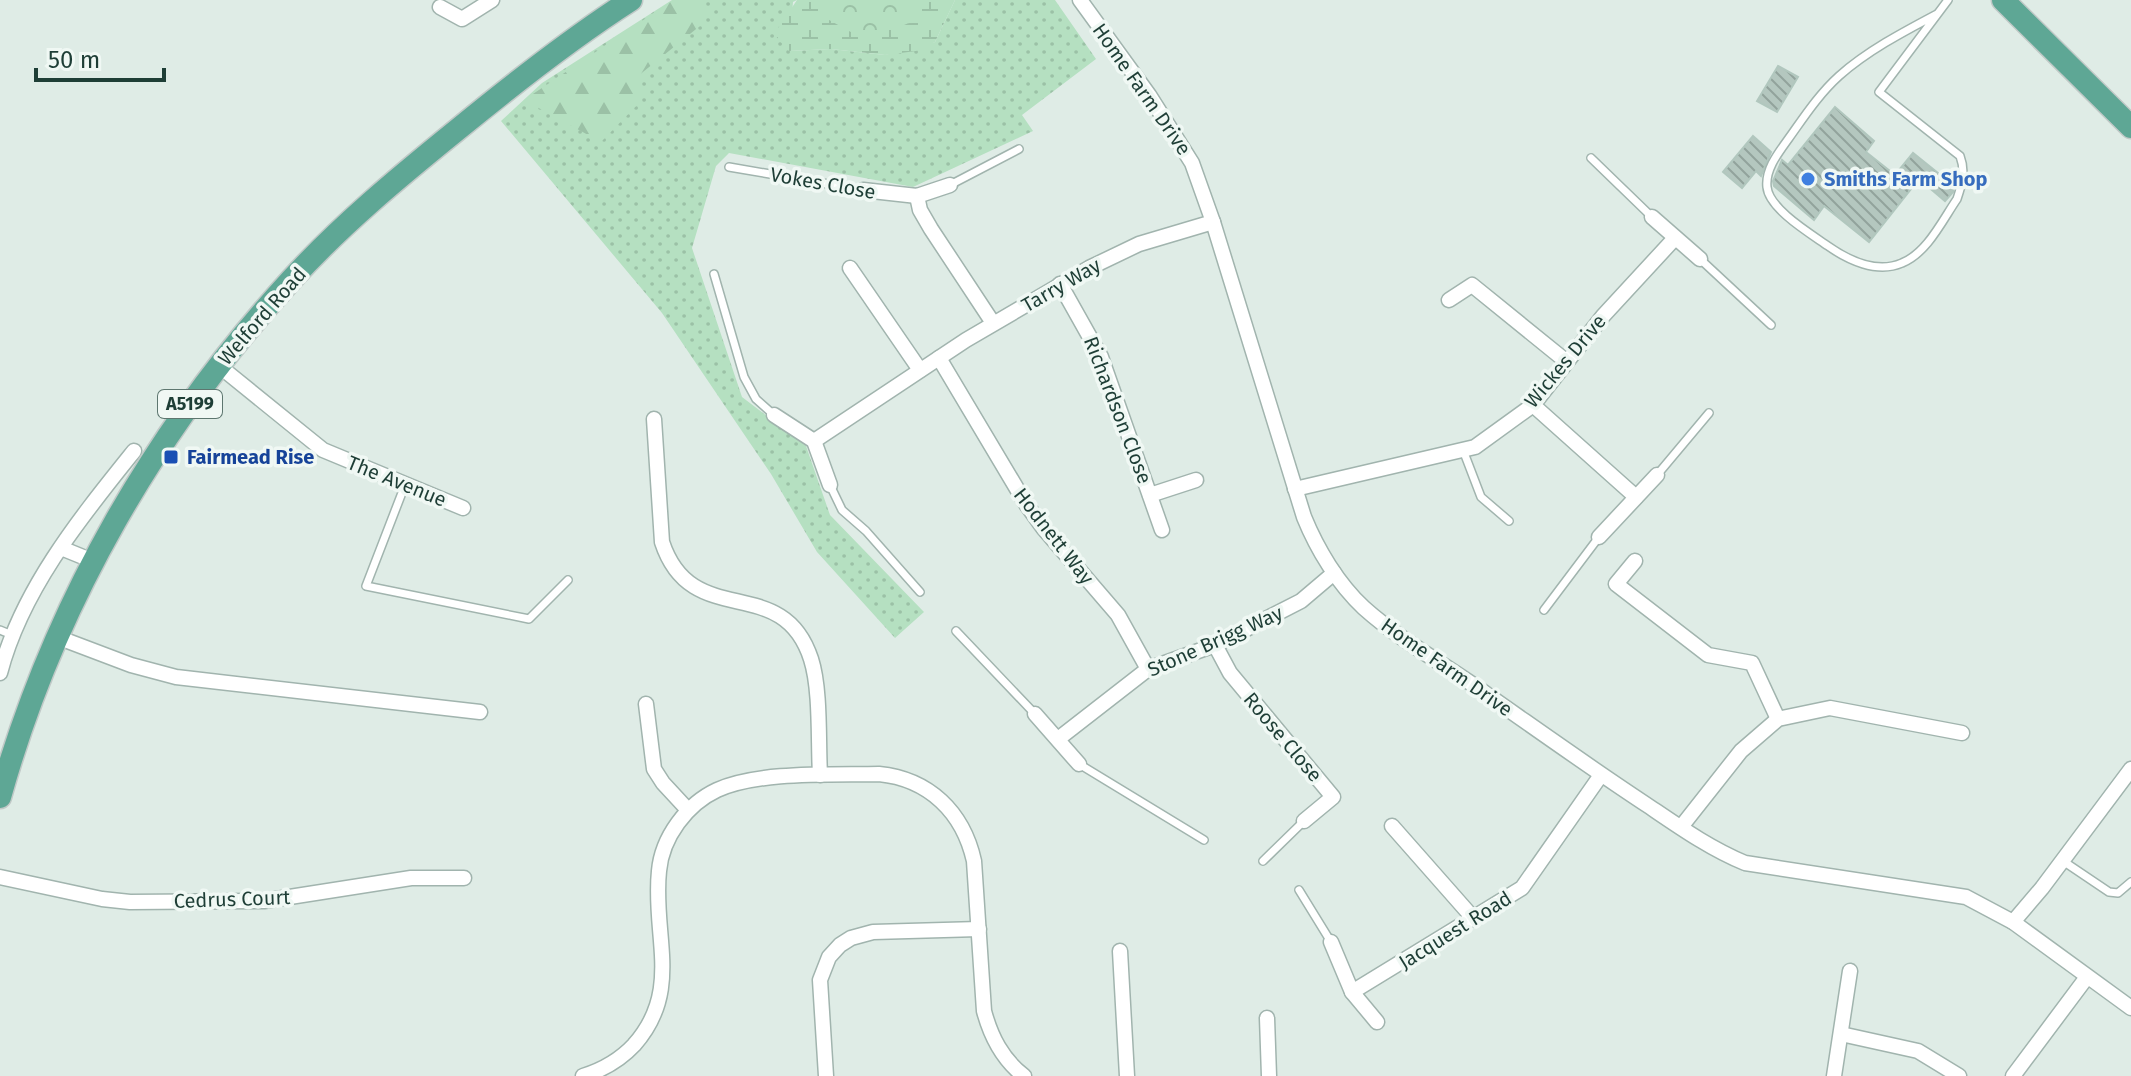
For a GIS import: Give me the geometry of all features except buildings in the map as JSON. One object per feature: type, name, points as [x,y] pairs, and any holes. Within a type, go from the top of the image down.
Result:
[{"type":"main road","name":"Welford Road","points":[[2,785],[57,637],[93,561],[164,440],[218,365],[292,279],[407,171],[544,60],[631,0]]},
{"type":"main road","points":[[2003,0],[2131,127]]},
{"type":"street","points":[[440,7],[462,19],[492,0]]},
{"type":"street","name":"Home Farm Drive","points":[[1080,0],[1149,95],[1192,163],[1312,536],[1334,573],[1362,606],[1401,637],[1601,775],[1720,853],[1745,863],[1966,897],[2013,922],[2131,1008]]},
{"type":"street","name":"Vokes Close","points":[[863,190],[917,196],[950,185]]},
{"type":"street","points":[[917,196],[920,210],[931,229],[993,323]]},
{"type":"street","points":[[1652,217],[1700,259]]},
{"type":"street","name":"Tarry Way","points":[[814,441],[993,323],[1060,284],[1139,244],[1213,222]]},
{"type":"street","name":"Wickes Drive","points":[[1295,489],[1475,447],[1533,405],[1603,316],[1675,238]]},
{"type":"street","points":[[850,268],[920,370]]},
{"type":"street","name":"Richardson Close","points":[[1060,284],[1101,357],[1162,530]]},
{"type":"street","points":[[1449,300],[1472,285],[1567,362]]},
{"type":"street","name":"Hodnett Way","points":[[939,358],[1026,504],[1118,615],[1148,669]]},
{"type":"street","name":"The Avenue","points":[[218,365],[323,450],[463,508]]},
{"type":"street","points":[[1533,405],[1636,497]]},
{"type":"street","points":[[774,415],[814,441],[830,485]]},
{"type":"street","points":[[654,419],[662,542],[667,558],[689,583],[705,593],[722,600],[761,605],[794,627],[812,662],[820,775]]},
{"type":"street","points":[[0,673],[6,632],[61,548],[134,451]]},
{"type":"street","points":[[1599,537],[1657,475]]},
{"type":"street","name":"Richardson Close","points":[[1150,495],[1196,480]]},
{"type":"street","points":[[61,548],[93,561]]},
{"type":"street","points":[[1635,561],[1616,584],[1708,655],[1752,663],[1778,719]]},
{"type":"street","name":"Stone Brigg Way","points":[[1058,739],[1148,669],[1215,645],[1301,601],[1334,573]]},
{"type":"street","points":[[57,637],[131,665],[176,677],[480,712]]},
{"type":"street","name":"Roose Close","points":[[1215,645],[1230,673],[1333,797],[1304,821]]},
{"type":"street","points":[[646,704],[654,769],[688,810]]},
{"type":"street","points":[[1681,827],[1741,751],[1778,719],[1830,708],[1962,733]]},
{"type":"street","points":[[1035,714],[1079,764]]},
{"type":"street","points":[[2013,922],[2131,769]]},
{"type":"street","points":[[583,1076],[611,1064],[627,1052],[653,1018],[661,1000],[659,870],[664,849],[688,810],[716,790],[738,782],[879,774],[899,776],[919,784],[949,807],[970,844],[974,861],[984,1011],[989,1030],[1000,1051],[1024,1076]]},
{"type":"street","name":"Jacquest Road","points":[[1352,992],[1522,888],[1601,775]]},
{"type":"street","points":[[1392,826],[1474,919]]},
{"type":"street","name":"Cedrus Court","points":[[0,877],[130,902],[264,901],[411,878],[464,878]]},
{"type":"street","points":[[826,1076],[820,980],[829,957],[840,945],[851,938],[873,932],[979,929]]},
{"type":"street","points":[[1331,942],[1352,992],[1377,1022]]},
{"type":"street","points":[[1120,951],[1127,1076]]},
{"type":"street","points":[[1834,1076],[1850,971]]},
{"type":"street","points":[[2013,1076],[2087,977]]},
{"type":"street","points":[[1267,1018],[1269,1076]]},
{"type":"street","points":[[1841,1034],[1918,1051],[1959,1076]]},
{"type":"lane","points":[[1937,14],[1885,43],[1838,77],[1809,110],[1778,153],[1770,170],[1767,187],[1780,208],[1833,250],[1872,266],[1889,267],[1912,258],[1957,199],[1960,189],[1964,168],[1960,156],[1879,92],[1948,0]]},
{"type":"lane","name":"Vokes Close","points":[[950,185],[1019,149]]},
{"type":"lane","points":[[1591,158],[1652,217]]},
{"type":"lane","name":"Vokes Close","points":[[729,167],[863,190]]},
{"type":"lane","points":[[1700,259],[1771,325]]},
{"type":"lane","points":[[714,274],[744,377],[756,399],[774,415]]},
{"type":"lane","points":[[1657,475],[1709,413]]},
{"type":"lane","points":[[1463,450],[1481,497],[1509,521]]},
{"type":"lane","points":[[405,485],[366,586],[529,619],[568,580]]},
{"type":"lane","points":[[830,485],[842,510],[866,531],[920,592]]},
{"type":"lane","points":[[1544,610],[1599,537]]},
{"type":"lane","points":[[956,631],[1035,714]]},
{"type":"lane","points":[[1079,764],[1204,840]]},
{"type":"lane","points":[[1263,861],[1304,821]]},
{"type":"lane","points":[[2061,860],[2109,892],[2118,893],[2131,882]]},
{"type":"lane","points":[[1299,890],[1331,942]]},
{"type":"green space","points":[[672,0],[797,0],[793,2],[789,51],[831,49],[885,55],[935,42],[955,0],[1055,0],[1096,59],[1022,115],[1033,131],[913,187],[729,153],[716,166],[692,248],[742,397],[806,446],[830,515],[924,612],[895,638],[817,552],[771,474],[662,313],[501,121],[542,83]]},
{"type":"green space","points":[[673,0],[700,0],[706,21],[638,76],[640,102],[601,142],[524,100]]},
{"type":"green space","points":[[797,0],[955,0],[935,42],[916,51],[885,55],[831,49],[789,51],[774,34]]},
{"type":"green space","points":[[849,0],[928,0],[912,23],[858,36],[822,16]]},
{"type":"place","name":"Smiths Farm Shop","points":[[1808,179]]},
{"type":"place","name":"Fairmead Rise","points":[[171,457]]}]
